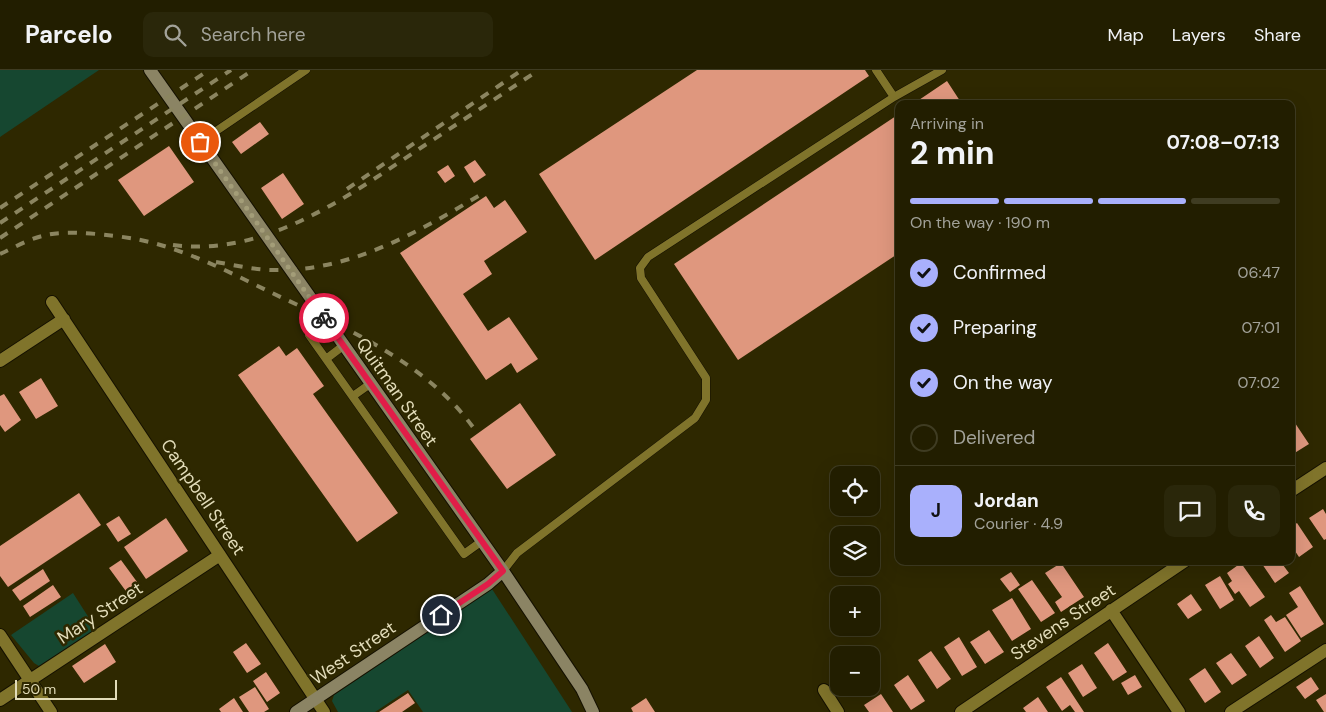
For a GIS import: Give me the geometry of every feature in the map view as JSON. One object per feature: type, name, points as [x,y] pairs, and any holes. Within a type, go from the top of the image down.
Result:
[{"type":"main road","name":"Quitman Street","points":[[150,70],[503,571],[582,690],[593,712]]},
{"type":"main road","name":"West Street","points":[[296,712],[488,584],[503,571]]},
{"type":"street","name":"Campbell Street","points":[[52,302],[324,712]]},
{"type":"street","points":[[0,361],[64,320]]},
{"type":"street","points":[[1295,488],[1326,468]]},
{"type":"street","name":"Mary Street","points":[[0,700],[220,555]]},
{"type":"street","name":"Stevens Street","points":[[961,712],[1179,565]]},
{"type":"street","points":[[1112,610],[1179,712]]},
{"type":"street","points":[[0,635],[51,712]]},
{"type":"street","points":[[1231,712],[1326,650]]},
{"type":"street","points":[[824,690],[838,712]]},
{"type":"lane","points":[[200,142],[306,70]]},
{"type":"lane","points":[[876,70],[894,97]]},
{"type":"lane","points":[[503,571],[517,553],[695,418],[706,400],[706,378],[641,278],[640,268],[648,257],[894,97],[942,70]]},
{"type":"lane","points":[[328,323],[309,335],[464,554],[482,541]]},
{"type":"lane","points":[[326,359],[344,346]]},
{"type":"lane","points":[[353,396],[370,384]]},
{"type":"green space","points":[[0,70],[99,70],[0,137]]},
{"type":"green space","points":[[492,589],[572,712],[423,712],[408,690],[375,712],[338,712],[332,701],[334,695]]},
{"type":"green space","points":[[73,593],[96,629],[39,666],[34,663],[11,635]]},
{"type":"building","points":[[697,70],[865,70],[869,76],[595,260],[539,174]]},
{"type":"building","points":[[947,81],[959,100],[919,100]]},
{"type":"building","points":[[895,117],[895,256],[738,360],[674,264]]},
{"type":"building","points":[[260,122],[269,134],[241,154],[232,142]]},
{"type":"building","points":[[169,146],[194,182],[144,216],[118,180]]},
{"type":"building","points":[[475,160],[486,175],[474,183],[464,167]]},
{"type":"building","points":[[448,165],[455,176],[445,183],[437,172]]},
{"type":"building","points":[[283,173],[304,204],[282,219],[261,188]]},
{"type":"building","points":[[486,196],[494,208],[505,200],[527,232],[484,261],[492,274],[463,294],[488,331],[509,317],[538,359],[517,373],[511,363],[486,380],[400,253]]},
{"type":"building","points":[[279,346],[286,356],[297,348],[324,386],[313,394],[398,513],[357,542],[238,375]]},
{"type":"building","points":[[41,378],[58,406],[36,419],[19,392]]},
{"type":"building","points":[[4,394],[21,420],[5,432],[0,425],[0,396]]},
{"type":"building","points":[[520,403],[556,455],[507,489],[470,439]]},
{"type":"building","points":[[1295,423],[1309,444],[1295,453]]},
{"type":"building","points":[[79,493],[101,525],[8,587],[0,576],[0,546]]},
{"type":"building","points":[[1323,509],[1326,514],[1326,539],[1324,540],[1309,518]]},
{"type":"building","points":[[119,516],[131,534],[118,542],[106,524]]},
{"type":"building","points":[[166,518],[188,551],[146,579],[124,547]]},
{"type":"building","points":[[1297,523],[1313,547],[1299,557],[1295,551],[1295,524]]},
{"type":"building","points":[[121,560],[140,586],[128,594],[109,568]]},
{"type":"building","points":[[1058,565],[1062,565],[1084,597],[1061,612],[1055,602],[1062,597],[1045,573]]},
{"type":"building","points":[[1238,565],[1242,565],[1265,597],[1250,607],[1239,591],[1235,594],[1228,584],[1232,581],[1227,573]]},
{"type":"building","points":[[1263,565],[1283,565],[1289,573],[1275,583]]},
{"type":"building","points":[[43,569],[50,581],[20,601],[12,590]]},
{"type":"building","points":[[1011,572],[1020,585],[1010,592],[1000,579]]},
{"type":"building","points":[[1220,576],[1234,600],[1220,609],[1205,585]]},
{"type":"building","points":[[1032,580],[1055,613],[1041,622],[1018,589]]},
{"type":"building","points":[[53,585],[61,597],[30,617],[23,606]]},
{"type":"building","points":[[1300,586],[1324,624],[1301,638],[1286,615],[1298,607],[1289,593]]},
{"type":"building","points":[[1191,594],[1202,610],[1188,619],[1177,604]]},
{"type":"building","points":[[1012,598],[1031,629],[1012,641],[992,610]]},
{"type":"building","points":[[1271,615],[1276,622],[1285,617],[1301,641],[1285,652],[1264,620]]},
{"type":"building","points":[[989,630],[1004,652],[985,664],[970,642]]},
{"type":"building","points":[[1259,636],[1274,658],[1260,668],[1245,646]]},
{"type":"building","points":[[959,637],[977,667],[962,676],[944,647]]},
{"type":"building","points":[[246,643],[261,664],[247,673],[233,652]]},
{"type":"building","points":[[1108,643],[1127,672],[1113,681],[1094,653]]},
{"type":"building","points":[[105,644],[116,662],[84,683],[72,666]]},
{"type":"building","points":[[931,651],[951,679],[937,689],[918,660]]},
{"type":"building","points":[[1231,653],[1247,675],[1232,685],[1216,663]]},
{"type":"building","points":[[1082,664],[1097,688],[1083,697],[1068,673]]},
{"type":"building","points":[[1205,668],[1221,692],[1205,703],[1189,679]]},
{"type":"building","points":[[266,672],[280,693],[267,702],[253,681]]},
{"type":"building","points":[[908,675],[925,701],[911,710],[894,685]]},
{"type":"building","points":[[1135,675],[1142,687],[1128,695],[1121,683]]},
{"type":"building","points":[[1061,677],[1084,712],[1075,712],[1070,705],[1062,711],[1046,687]]},
{"type":"building","points":[[1311,677],[1319,689],[1305,699],[1296,687]]},
{"type":"building","points":[[255,687],[269,709],[264,712],[249,712],[239,697]]},
{"type":"building","points":[[408,693],[415,703],[402,712],[379,712]]},
{"type":"building","points":[[1326,694],[1326,712],[1324,712],[1316,700]]},
{"type":"building","points":[[880,695],[893,712],[869,712],[864,705]]},
{"type":"building","points":[[1038,697],[1048,712],[1026,712],[1023,708]]},
{"type":"building","points":[[234,698],[243,712],[221,712],[219,709]]},
{"type":"building","points":[[646,698],[655,712],[633,712],[631,708]]},
{"type":"railway","points":[[0,208],[209,70]]},
{"type":"railway","points":[[0,223],[231,70]]},
{"type":"railway","points":[[0,238],[253,70]]},
{"type":"railway","points":[[347,189],[522,70]]},
{"type":"railway","points":[[173,245],[207,246],[240,242],[272,233],[304,220],[363,186],[539,70]]},
{"type":"railway","points":[[216,262],[273,270],[302,269],[330,264],[384,246],[410,234],[485,192]]},
{"type":"railway","points":[[0,254],[42,236],[63,233],[102,234],[136,239],[188,254],[355,333],[383,349],[435,387],[458,409],[477,433]]},
{"type":"way so far","points":[[200,142],[324,318]]},
{"type":"route","points":[[324,318],[503,571],[488,584],[441,615]]}]
